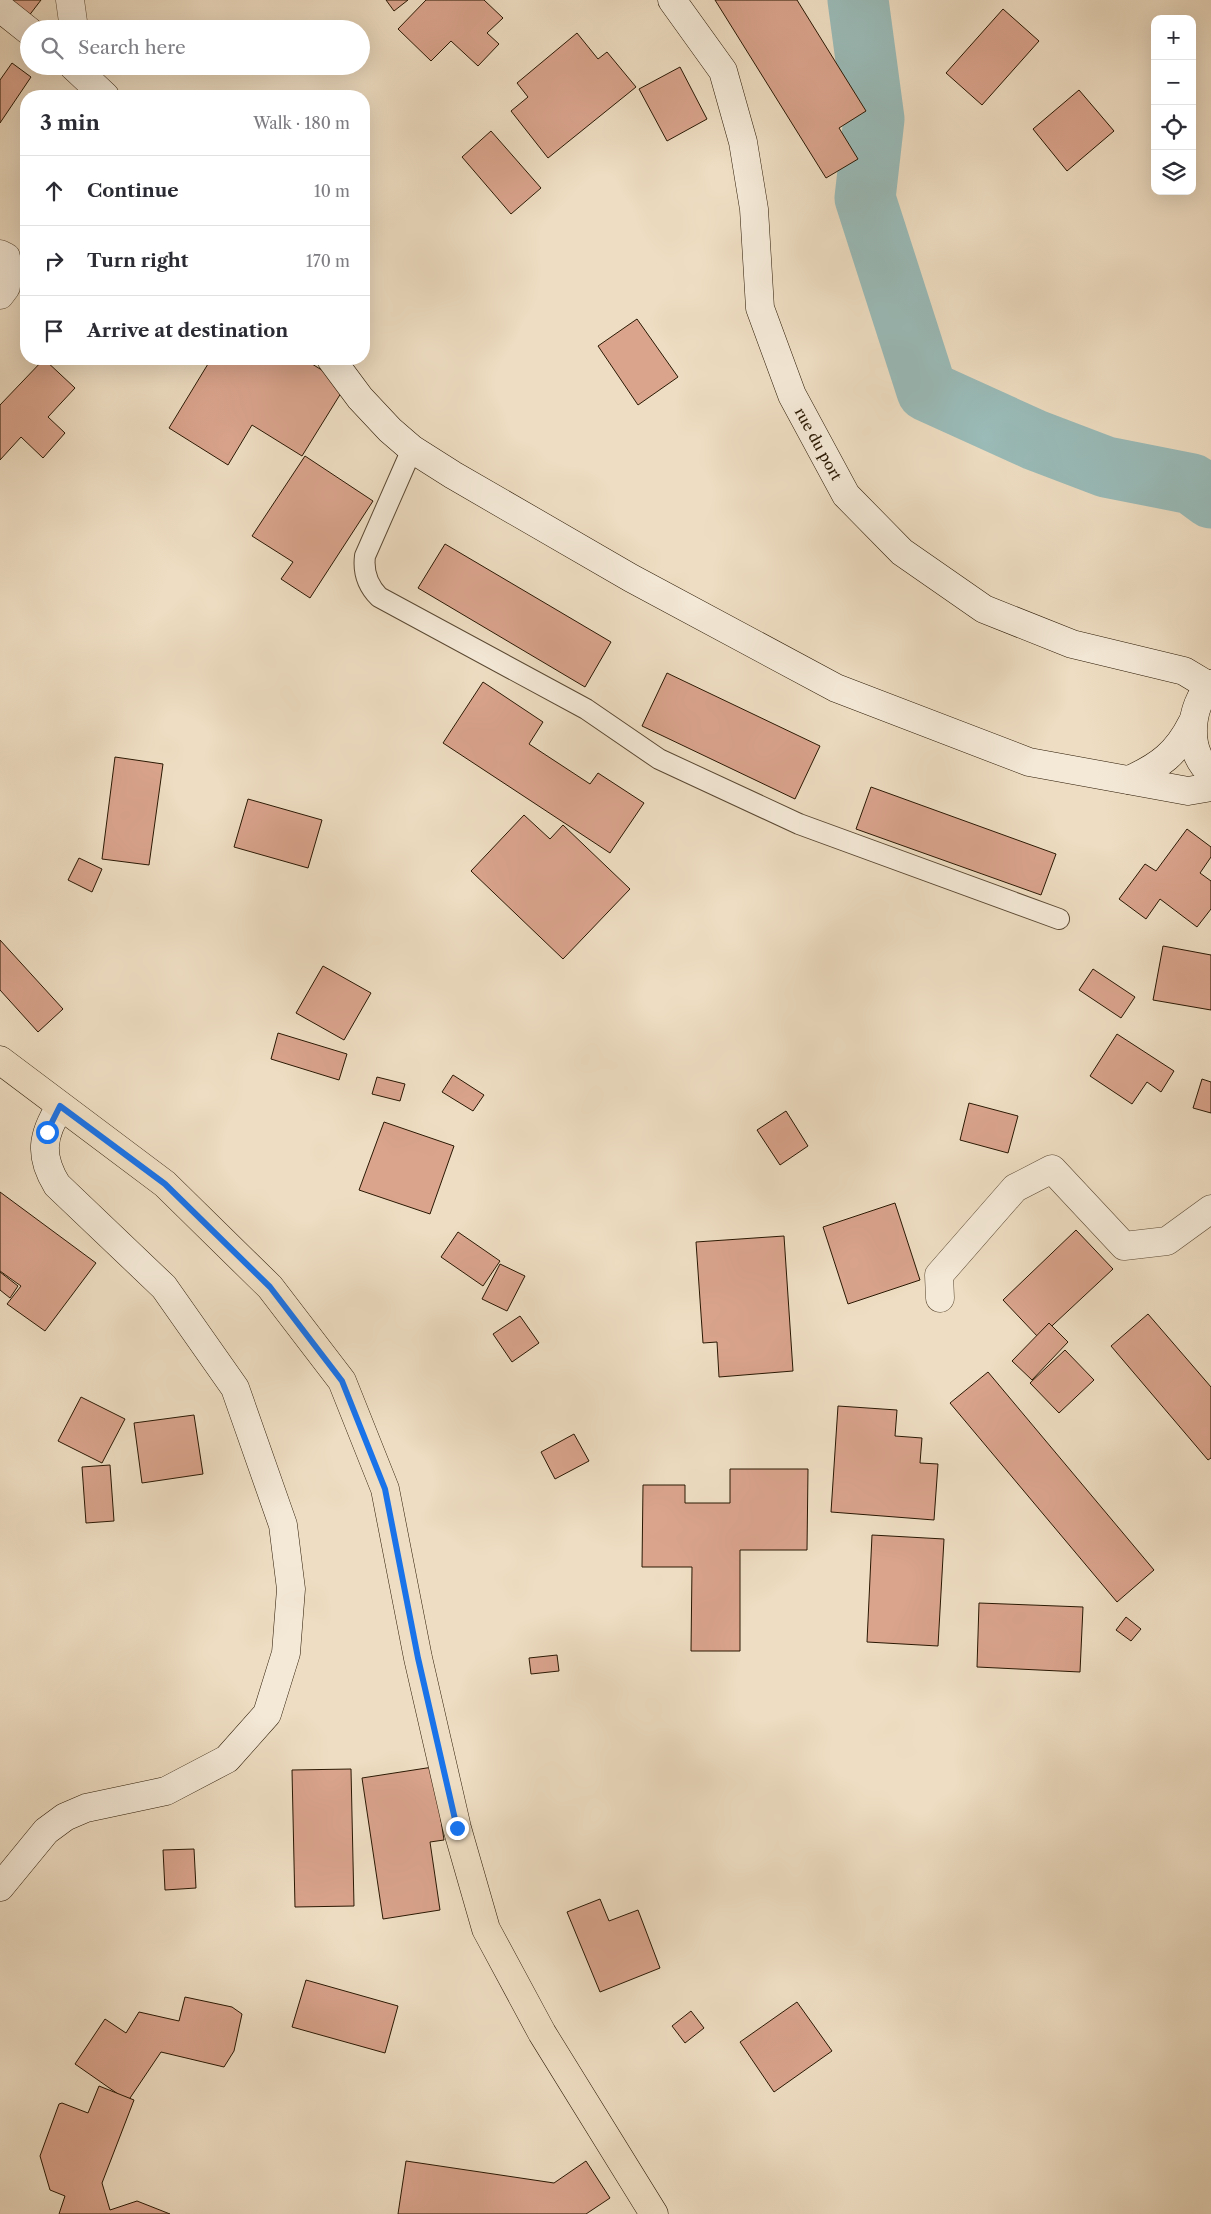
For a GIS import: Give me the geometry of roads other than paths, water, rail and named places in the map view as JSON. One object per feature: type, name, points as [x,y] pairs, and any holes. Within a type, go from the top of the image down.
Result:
[{"type":"main road","points":[[0,1060],[165,1184],[270,1287],[342,1381],[385,1489],[418,1658],[457,1828],[486,1929],[542,2033],[654,2214]]},
{"type":"street","points":[[70,0],[73,20]]},
{"type":"street","name":"rue du port","points":[[672,0],[723,71],[742,142],[754,210],[760,308],[792,395],[846,495],[902,552],[984,609],[1072,644],[1184,671],[1210,685]]},
{"type":"street","points":[[0,8],[20,24]]},
{"type":"street","points":[[83,75],[99,90]]},
{"type":"street","points":[[0,254],[6,257],[6,287],[0,295]]},
{"type":"street","points":[[335,365],[360,398],[390,430],[412,449],[453,475],[631,578],[836,688],[1029,762],[1188,791],[1211,787]]},
{"type":"street","points":[[1129,780],[1149,771],[1167,758],[1182,742],[1192,722],[1198,703],[1210,685]]},
{"type":"street","points":[[1192,722],[1195,747],[1206,769],[1211,773]]},
{"type":"street","points":[[0,1887],[46,1831],[65,1817],[86,1808],[166,1792],[227,1759],[267,1714],[286,1653],[292,1589],[284,1526],[235,1388],[164,1287],[57,1185],[50,1173],[44,1145],[47,1132],[60,1106]]},
{"type":"street","points":[[940,1298],[939,1275],[945,1268],[1015,1188],[1052,1169],[1124,1246],[1167,1241],[1211,1209]]},
{"type":"lane","points":[[412,449],[364,556],[368,583],[379,597],[586,709],[659,759],[799,824],[1059,918]]},
{"type":"waterway","points":[[858,0],[874,119],[865,198],[927,391],[1035,440],[1106,467],[1192,484],[1211,498]]}]
